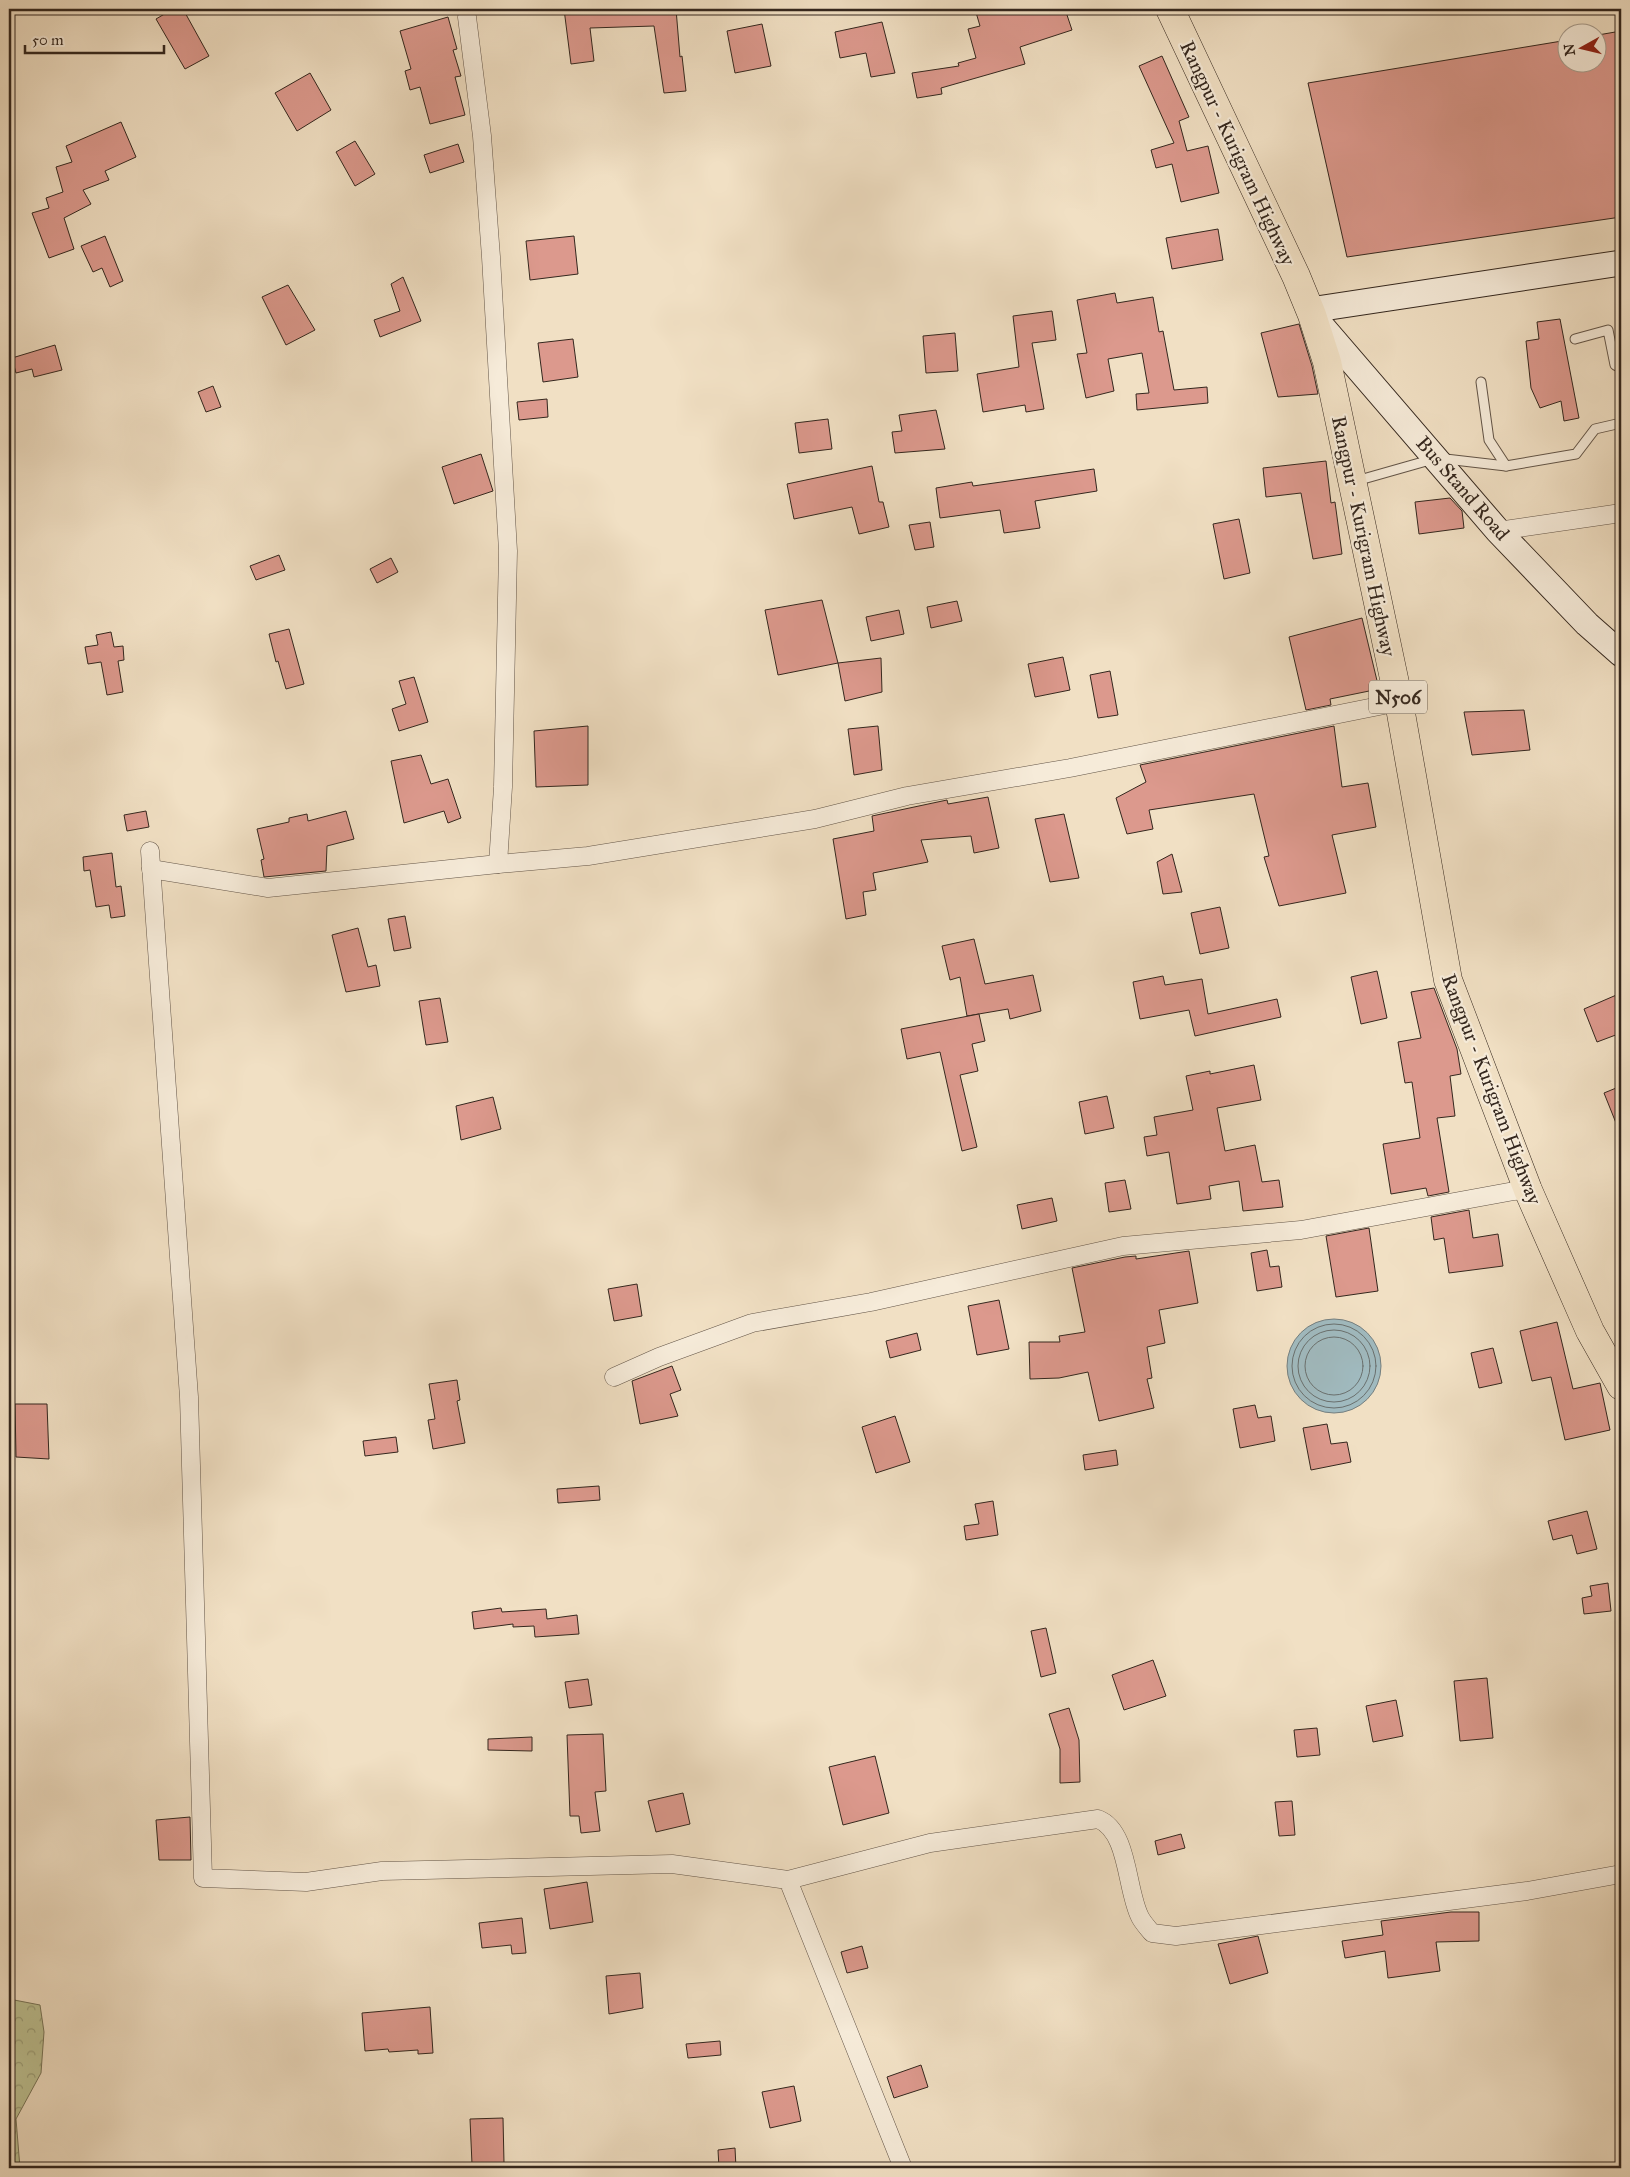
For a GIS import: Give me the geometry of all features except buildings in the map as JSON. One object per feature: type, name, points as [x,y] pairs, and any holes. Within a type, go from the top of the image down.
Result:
[{"type":"highway","name":"Rangpur - Kurigram Highway","points":[[1170,9],[1296,276],[1311,312],[1327,362],[1400,702],[1448,980],[1528,1190],[1590,1331],[1621,1386]]},
{"type":"street","points":[[467,17],[482,136],[508,551],[503,787],[498,864]]},
{"type":"street","points":[[1311,312],[1621,263]]},
{"type":"street","name":"Bus Stand Road","points":[[1311,312],[1498,531],[1587,624],[1621,654]]},
{"type":"street","points":[[1498,531],[1621,513]]},
{"type":"street","points":[[151,869],[268,888],[588,856],[815,819],[907,796],[1070,768],[1400,702]]},
{"type":"street","points":[[150,851],[189,1397],[203,1878],[306,1882],[382,1871],[672,1864],[788,1880],[930,1842],[1098,1819],[1107,1822],[1117,1836],[1140,1917],[1152,1933],[1176,1936],[1528,1891],[1621,1874]]},
{"type":"street","points":[[614,1377],[658,1357],[752,1323],[871,1302],[1123,1246],[1301,1230],[1528,1190]]},
{"type":"street","points":[[788,1880],[903,2168]]},
{"type":"lane","points":[[1575,339],[1608,330],[1615,365],[1621,368]]},
{"type":"lane","points":[[1481,382],[1489,440],[1506,466]]},
{"type":"lane","points":[[1353,482],[1437,458],[1506,466],[1576,454],[1595,430],[1621,423]]},
{"type":"green space","points":[[9,1999],[40,2005],[44,2032],[41,2073],[16,2119],[20,2168],[9,2168]]},
{"type":"water","points":[[1325,1319],[1343,1319],[1368,1332],[1378,1348],[1381,1366],[1378,1384],[1368,1400],[1343,1413],[1325,1413],[1300,1400],[1287,1375],[1287,1357],[1300,1332]]}]
